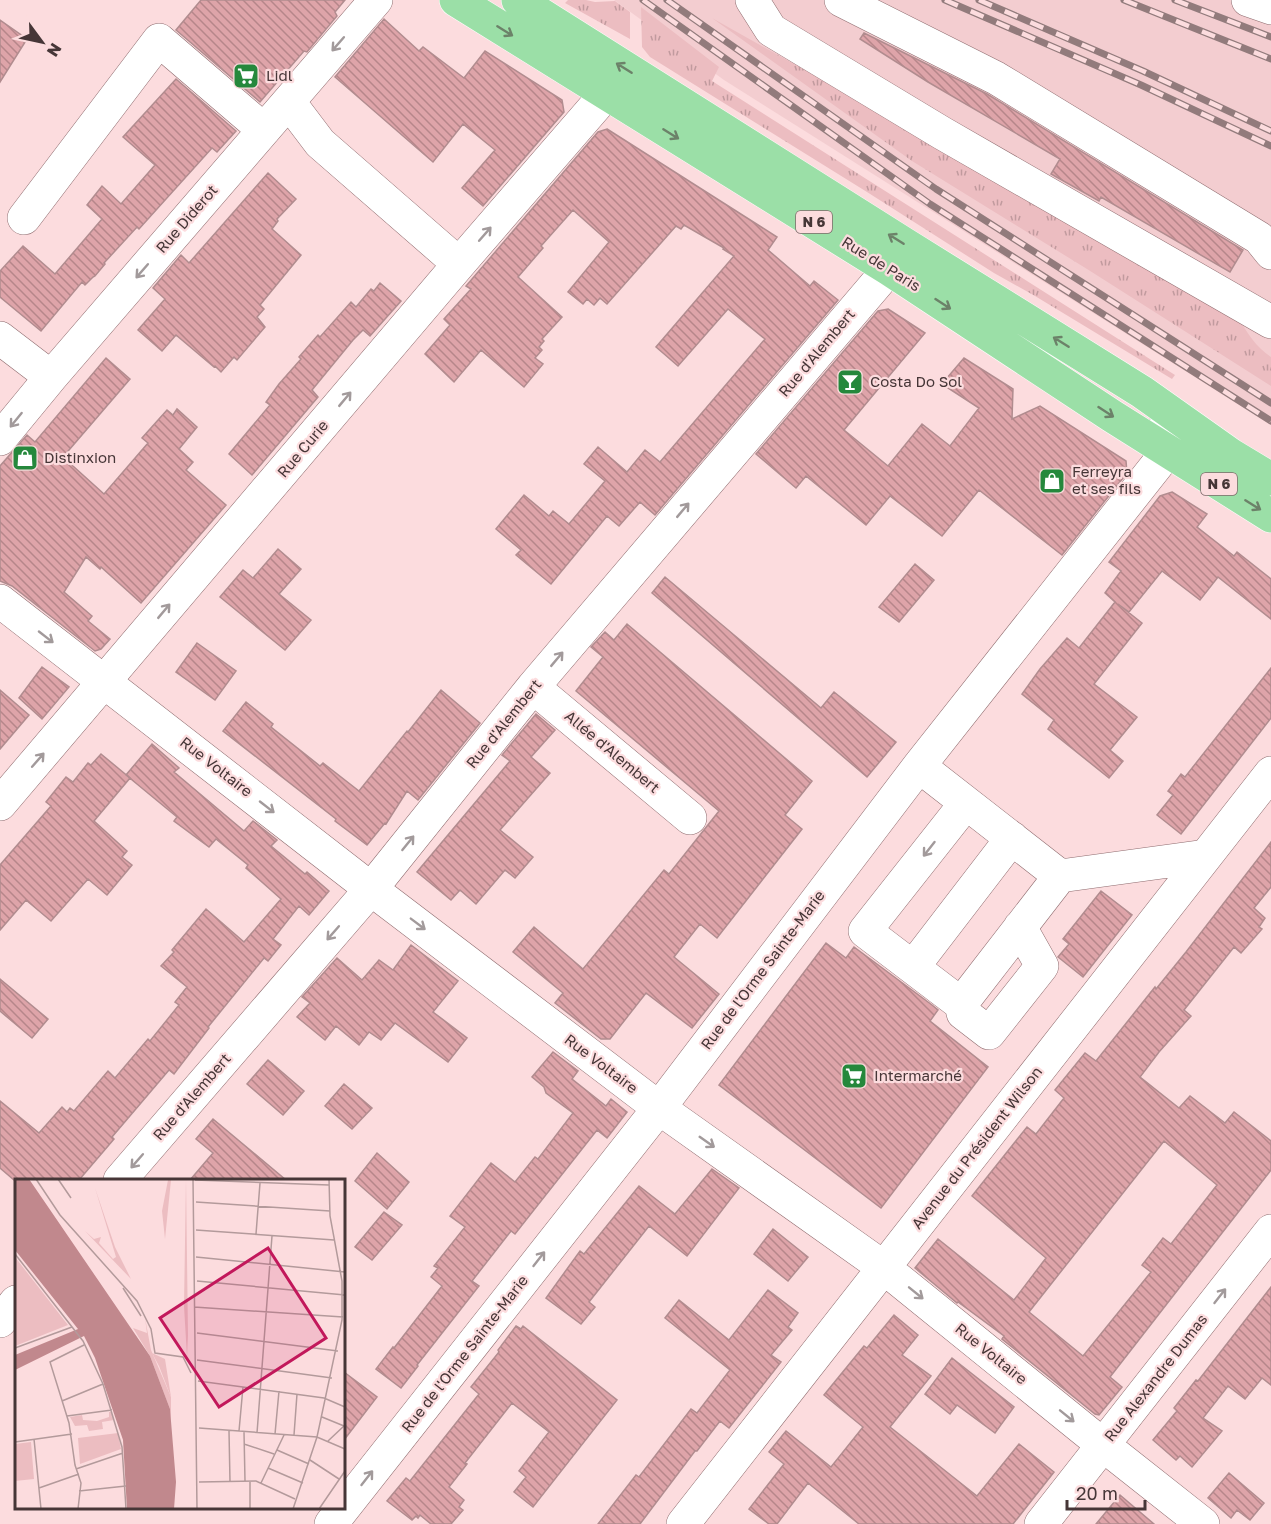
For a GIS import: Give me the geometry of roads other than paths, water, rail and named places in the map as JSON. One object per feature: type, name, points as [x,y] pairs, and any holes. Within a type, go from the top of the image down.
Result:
[{"type":"main road","name":"Rue de Paris","points":[[456,0],[889,269],[1112,416],[1271,516]]},
{"type":"main road","name":"Rue de Paris","points":[[518,0],[1164,407],[1271,479]]},
{"type":"main road","name":"N 6","points":[[1167,451],[1231,454]]},
{"type":"street","name":"Rue Diderot","points":[[0,439],[376,0]]},
{"type":"street","points":[[752,0],[771,30],[942,133],[1271,322]]},
{"type":"street","points":[[841,0],[996,78],[1259,238],[1271,253]]},
{"type":"street","points":[[1248,0],[1271,8]]},
{"type":"street","points":[[24,218],[159,40],[264,130]]},
{"type":"street","name":"Rue Curie","points":[[0,804],[606,94]]},
{"type":"street","points":[[289,102],[321,144],[459,264]]},
{"type":"street","name":"Rue d'Alembert","points":[[121,1179],[371,889],[533,687],[889,269]]},
{"type":"street","points":[[0,338],[51,377]]},
{"type":"street","points":[[1164,407],[1167,451]]},
{"type":"street","name":"Rue de l'Orme Sainte-Marie","points":[[345,1505],[659,1108],[919,766],[1167,451]]},
{"type":"street","name":"Rue Voltaire","points":[[0,601],[371,889],[659,1108],[883,1267],[1203,1524]]},
{"type":"street","name":"Allée d'Alembert","points":[[533,687],[690,818]]},
{"type":"street","points":[[919,766],[1060,876]]},
{"type":"street","name":"Avenue du Président Wilson","points":[[683,1524],[1271,773]]},
{"type":"street","points":[[966,803],[866,930],[961,1004],[963,1013],[989,1033],[1042,966],[1020,927],[1060,876],[1206,856]]},
{"type":"street","points":[[913,967],[1012,838]]},
{"type":"street","name":"Rue Alexandre Dumas","points":[[1041,1524],[1271,1231]]},
{"type":"street","points":[[0,1321],[15,1303]]},
{"type":"street","name":"Rue de l'Orme Sainte-Marie","points":[[330,1524],[342,1509]]},
{"type":"railway","points":[[643,0],[930,204],[1271,421]]},
{"type":"railway","points":[[667,0],[936,189],[1271,403]]},
{"type":"railway","points":[[945,0],[1141,85],[1271,146]]},
{"type":"railway","points":[[979,0],[1143,71],[1271,131]]},
{"type":"railway","points":[[1124,0],[1271,59]]},
{"type":"railway","points":[[1175,0],[1271,37]]},
{"type":"place","name":"Lidl","points":[[246,76]]},
{"type":"place","name":"Costa Do Sol","points":[[850,382]]},
{"type":"place","name":"Distinxion","points":[[25,458]]},
{"type":"place","name":"Ferreyra et ses fils","points":[[1052,481]]},
{"type":"place","name":"Intermarché","points":[[854,1076]]}]
